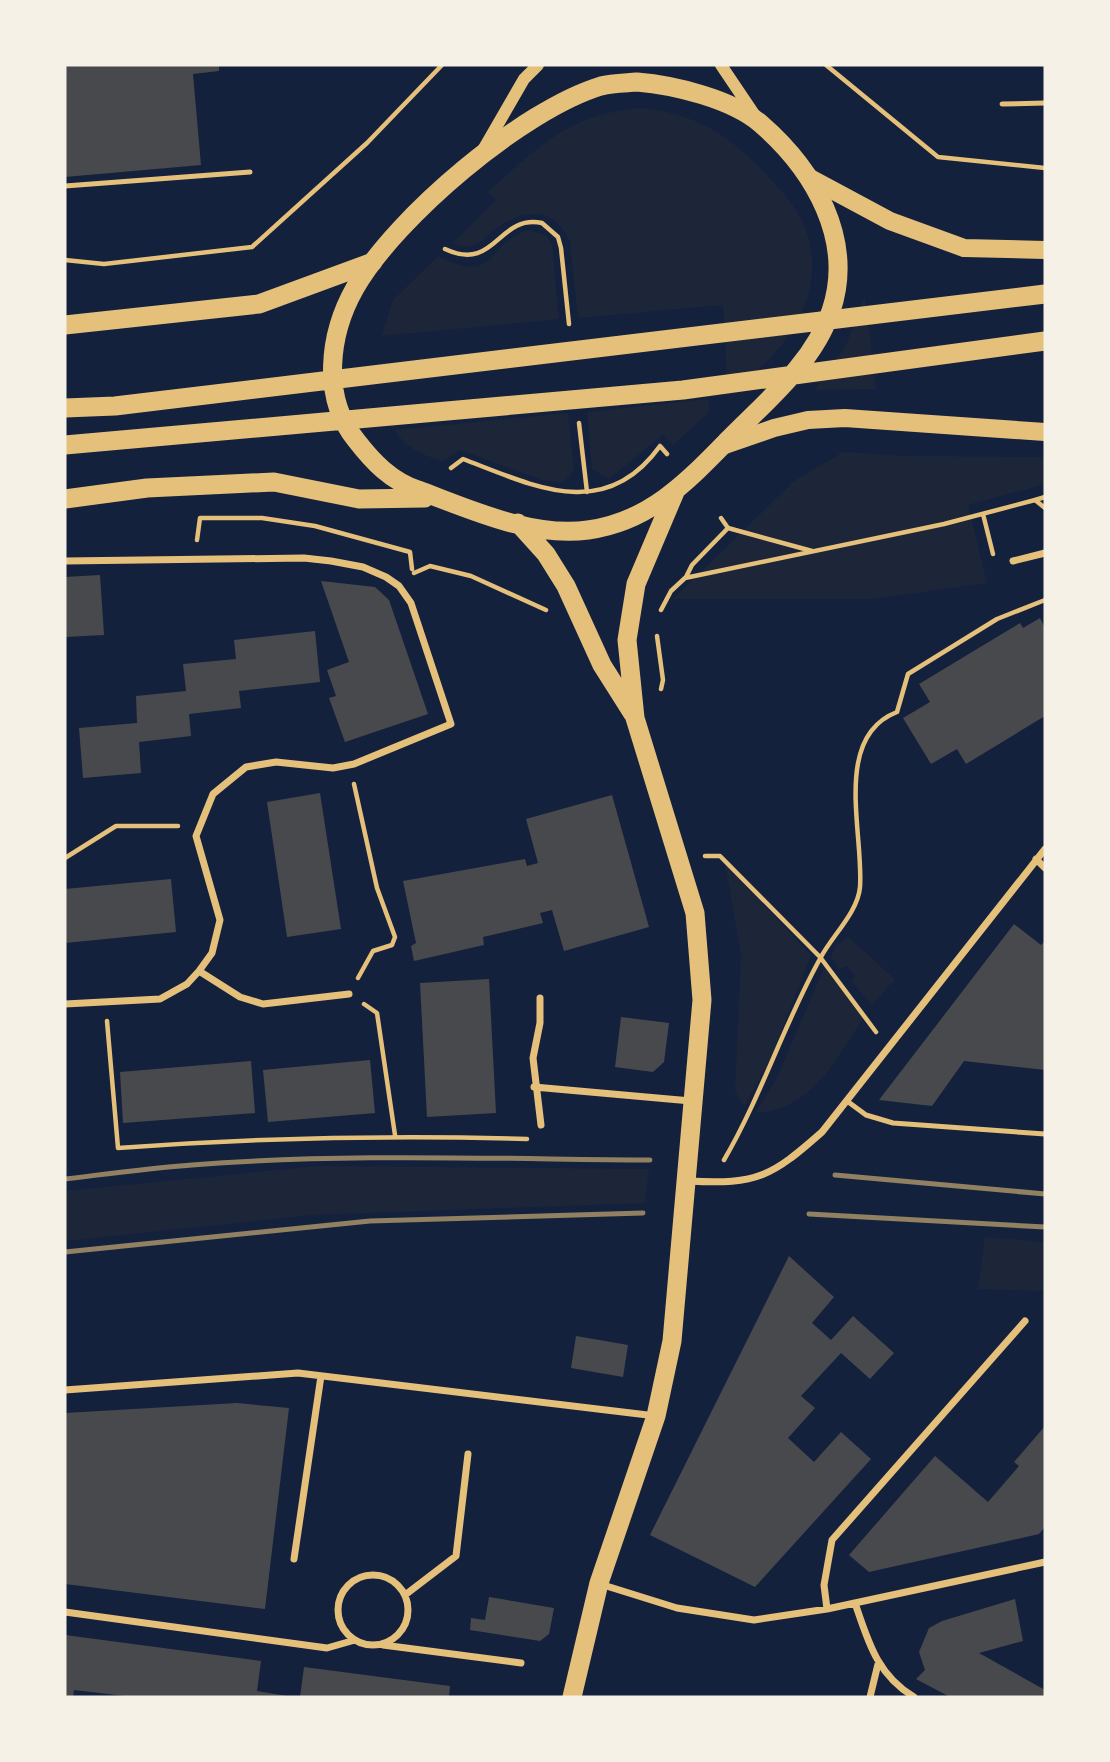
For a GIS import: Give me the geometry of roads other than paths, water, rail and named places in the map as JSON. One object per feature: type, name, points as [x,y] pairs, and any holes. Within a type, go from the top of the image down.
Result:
[{"type":"highway","points":[[637,82],[668,84],[706,96],[759,122],[808,177],[823,201],[832,228],[839,271],[836,293],[821,335],[775,392],[722,446],[675,492],[645,513],[614,525],[585,531],[553,530],[518,523],[405,486],[386,473],[350,433],[335,397],[332,359],[355,289],[373,262],[481,153],[563,102],[603,85],[637,82]]},
{"type":"highway","points":[[65,325],[259,304],[373,262]]},
{"type":"highway","points":[[65,408],[115,406],[411,372],[1045,294]]},
{"type":"highway","points":[[65,445],[682,390],[1045,341]]},
{"type":"highway","points":[[65,499],[147,488],[274,482],[359,499],[440,498]]},
{"type":"highway","points":[[572,1697],[599,1583],[656,1416],[672,1341],[702,1000],[695,913],[635,718],[628,640],[636,584],[675,492]]},
{"type":"highway","points":[[518,523],[546,554],[566,586],[602,665],[635,718]]},
{"type":"main road","points":[[808,177],[891,221],[964,248],[1045,250]]},
{"type":"main road","points":[[722,446],[774,428],[808,420],[845,418],[1045,432]]},
{"type":"street","points":[[481,153],[524,79],[538,65]]},
{"type":"street","points":[[722,65],[759,122]]},
{"type":"street","points":[[1013,561],[1045,553]]},
{"type":"street","points":[[65,561],[304,558],[363,567],[399,586],[416,616],[451,724],[349,765],[333,768],[276,762],[246,767],[213,794],[197,835],[220,920],[212,953],[199,971],[187,984],[159,999],[65,1004]]},
{"type":"street","points":[[685,1181],[741,1182],[783,1167],[822,1132],[1045,849]]},
{"type":"street","points":[[1036,859],[1045,868]]},
{"type":"street","points":[[199,971],[240,997],[262,1004],[349,994]]},
{"type":"street","points":[[540,998],[540,1023],[533,1058],[534,1087],[541,1125]]},
{"type":"street","points":[[534,1087],[692,1101]]},
{"type":"street","points":[[827,1609],[824,1586],[832,1540],[1025,1321]]},
{"type":"street","points":[[65,1390],[298,1373],[656,1416]]},
{"type":"street","points":[[294,1559],[321,1376]]},
{"type":"street","points":[[405,1595],[456,1556],[468,1454]]},
{"type":"street","points":[[599,1583],[677,1608],[754,1620],[827,1609],[1045,1562]]},
{"type":"street","points":[[355,1640],[345,1632],[338,1617],[339,1598],[345,1587],[355,1579],[372,1574],[384,1576],[398,1585],[405,1595],[407,1616],[403,1628],[390,1640],[378,1644]]},
{"type":"street","points":[[855,1602],[867,1643],[878,1664],[890,1679],[914,1697]]},
{"type":"street","points":[[65,1612],[327,1647],[355,1640],[521,1663]]},
{"type":"street","points":[[870,1697],[878,1664]]},
{"type":"lane","points":[[1002,104],[1045,103]]},
{"type":"lane","points":[[65,186],[250,172]]},
{"type":"lane","points":[[847,1101],[866,1115],[894,1123],[1045,1134]]},
{"type":"railway","points":[[65,1179],[176,1166],[306,1159],[650,1160]]},
{"type":"railway","points":[[835,1175],[1045,1194]]},
{"type":"railway","points":[[65,1252],[370,1221],[643,1213]]},
{"type":"railway","points":[[809,1214],[1045,1227]]}]
